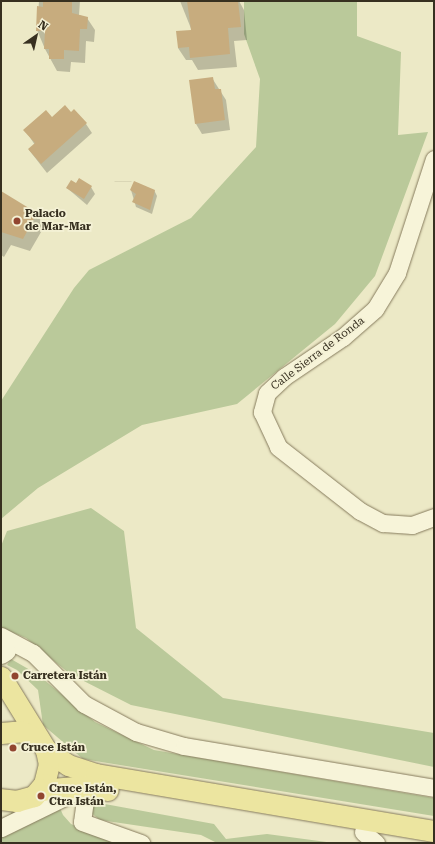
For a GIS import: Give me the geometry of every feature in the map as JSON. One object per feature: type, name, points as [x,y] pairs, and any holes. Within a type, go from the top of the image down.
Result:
[{"type":"main road","points":[[1,678],[44,747],[49,771],[40,790]]},
{"type":"main road","points":[[1,702],[1,708]]},
{"type":"main road","points":[[1,733],[22,731],[68,765],[96,774],[434,831]]},
{"type":"main road","points":[[1,799],[26,799],[40,790],[87,786],[370,837],[434,843]]},
{"type":"street","name":"Calle Sierra de Ronda","points":[[434,159],[397,273],[375,309],[343,337],[284,377],[267,393],[262,412],[278,448],[360,511],[383,523],[412,525],[434,517]]},
{"type":"street","points":[[2,648],[43,666],[97,713],[160,740],[434,788]]},
{"type":"street","points":[[1,828],[87,786]]},
{"type":"street","points":[[87,786],[82,822],[141,843]]},
{"type":"green space","points":[[244,1],[357,1],[357,36],[401,52],[398,135],[428,132],[375,276],[335,324],[237,404],[142,425],[38,488],[1,519],[1,401],[74,288],[89,270],[191,218],[256,147],[260,79],[244,34]]},
{"type":"green space","points":[[91,508],[124,531],[136,628],[223,698],[434,733],[434,767],[131,705],[70,674],[26,638],[1,628],[1,546],[7,531]]},
{"type":"green space","points":[[11,659],[37,674],[95,722],[154,750],[434,798],[434,816],[83,759],[43,725],[38,690],[17,670],[7,665]]},
{"type":"green space","points":[[25,795],[56,799],[63,815],[71,824],[114,843],[1,843],[1,826]]},
{"type":"green space","points":[[72,798],[214,824],[226,839],[267,834],[334,843],[217,843],[201,835],[100,820]]},
{"type":"building","points":[[43,1],[72,1],[72,13],[88,17],[87,29],[80,29],[79,51],[64,50],[64,59],[49,59],[49,49],[44,49],[45,31],[36,31],[37,6],[43,7]]},
{"type":"building","points":[[187,1],[238,1],[241,27],[228,28],[230,54],[190,58],[189,47],[178,48],[176,31],[191,30]]},
{"type":"building","points":[[213,77],[215,89],[221,89],[225,120],[195,124],[189,80]]},
{"type":"building","points":[[65,105],[71,112],[74,109],[87,123],[41,164],[28,149],[35,143],[23,130],[46,110],[52,117]]},
{"type":"building","points":[[79,178],[92,186],[84,199],[66,188],[71,180],[76,183]]},
{"type":"building","points":[[134,181],[155,190],[150,210],[132,202],[136,194],[130,190]]},
{"type":"building","name":"Palacio de Mar-Mar","points":[[1,191],[37,213],[23,239],[1,232]]},
{"type":"place","name":"Palacio de Mar-Mar","points":[[17,221]]},
{"type":"place","name":"Carretera Istán","points":[[15,676]]},
{"type":"place","name":"Cruce Istán","points":[[13,748]]},
{"type":"place","name":"Cruce Istán, Ctra Istán","points":[[41,796]]}]
